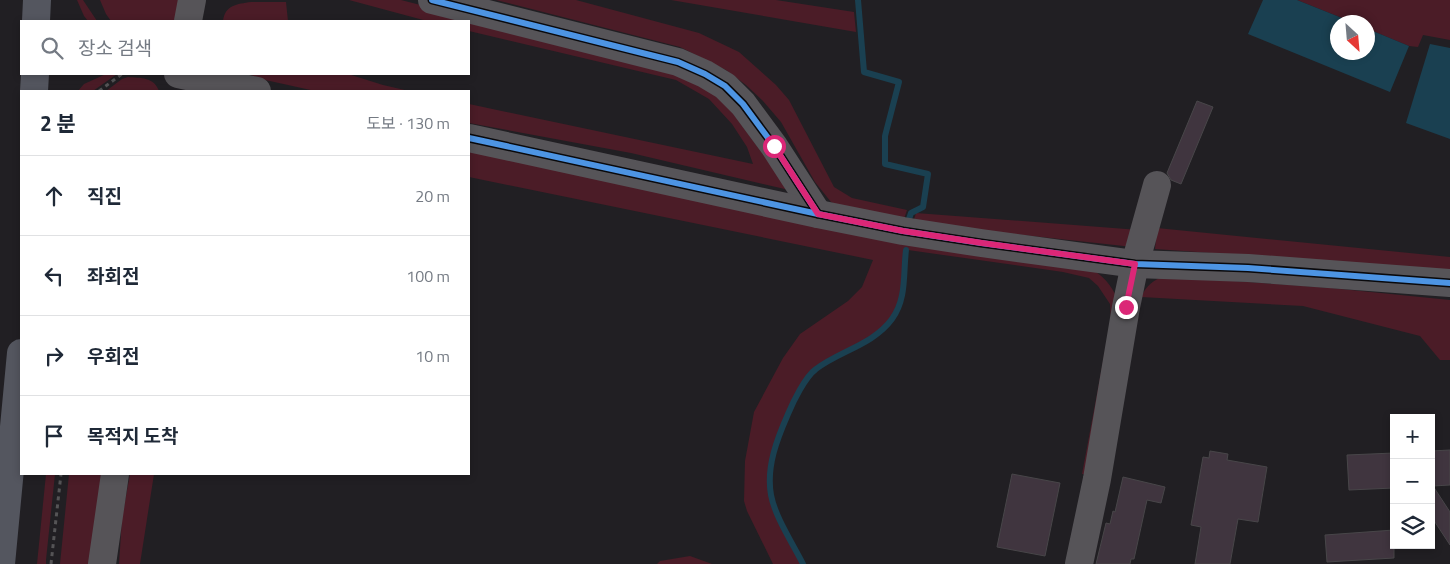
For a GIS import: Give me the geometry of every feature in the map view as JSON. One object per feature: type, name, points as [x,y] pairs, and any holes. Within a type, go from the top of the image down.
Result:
[{"type":"highway","points":[[36,20],[37,0]]},
{"type":"highway","points":[[34,90],[35,75]]},
{"type":"highway","points":[[1,564],[20,364]]},
{"type":"street","points":[[188,20],[192,0]]},
{"type":"street","points":[[432,0],[678,62],[706,74],[725,86],[743,104],[774,146],[818,214]]},
{"type":"street","points":[[174,90],[177,75]]},
{"type":"street","points":[[182,75],[252,90]]},
{"type":"street","points":[[470,138],[818,214],[903,231],[982,243],[1135,264],[1248,268],[1450,283]]},
{"type":"street","points":[[1079,564],[1097,479],[1126,307],[1135,264],[1157,185]]},
{"type":"street","points":[[102,564],[116,475]]},
{"type":"path","points":[[100,90],[121,75]]},
{"type":"path","points":[[51,564],[61,475]]},
{"type":"shaded area","points":[[77,0],[83,0],[96,20],[87,20]]},
{"type":"shaded area","points":[[100,0],[181,0],[178,20],[110,20]]},
{"type":"shaded area","points":[[349,0],[401,0],[576,45],[714,87],[789,190],[631,153],[470,123],[470,104],[753,164],[747,147],[732,124],[709,99],[676,80],[470,31],[470,20],[423,20]]},
{"type":"shaded area","points":[[496,0],[576,0],[699,33],[739,52],[776,85],[789,100],[834,187],[852,198],[907,210],[903,222],[852,213],[831,202],[815,182],[781,122],[763,101],[726,70],[680,47]]},
{"type":"shaded area","points":[[671,0],[776,0],[854,12],[856,32]]},
{"type":"shaded area","points":[[1297,0],[1450,0],[1450,40],[1423,35],[1418,47],[1409,46],[1375,32],[1375,15],[1334,15]]},
{"type":"shaded area","points":[[251,2],[286,2],[288,20],[223,20],[229,8]]},
{"type":"shaded area","points":[[104,75],[116,75],[94,90],[79,90],[84,84]]},
{"type":"shaded area","points":[[251,75],[351,75],[405,90],[310,90],[261,79]]},
{"type":"shaded area","points":[[128,77],[142,78],[154,83],[159,90],[107,90],[122,79]]},
{"type":"shaded area","points":[[470,146],[1085,265],[1103,277],[1109,285],[1115,294],[1090,475],[1082,474],[1111,319],[1110,304],[1098,286],[1089,278],[1063,272],[908,250],[906,247],[902,266],[902,293],[891,318],[882,328],[863,341],[813,368],[793,398],[781,426],[772,451],[768,471],[769,496],[801,564],[773,564],[744,501],[745,461],[754,412],[783,358],[800,334],[848,301],[862,287],[873,260],[470,177]]},
{"type":"shaded area","points":[[916,213],[1139,230],[1133,247],[913,223]]},
{"type":"shaded area","points":[[1157,228],[1450,257],[1450,270],[1155,249]]},
{"type":"shaded area","points":[[1164,276],[1331,288],[1450,300],[1450,360],[1440,360],[1420,336],[1303,306],[1141,297],[1150,284]]},
{"type":"shaded area","points":[[46,475],[55,475],[46,564],[37,564]]},
{"type":"shaded area","points":[[69,475],[105,475],[93,564],[60,564]]},
{"type":"shaded area","points":[[130,475],[154,475],[140,564],[119,564],[122,518]]},
{"type":"shaded area","points":[[690,556],[712,564],[657,564],[660,561]]},
{"type":"water","points":[[1263,0],[1297,0],[1334,15],[1330,15],[1330,60],[1375,60],[1375,32],[1409,46],[1390,92],[1248,34]]},
{"type":"water","points":[[1430,44],[1450,48],[1450,139],[1406,123]]},
{"type":"building","points":[[1197,101],[1213,107],[1181,184],[1171,180],[1167,173]]},
{"type":"building","points":[[1450,450],[1450,485],[1435,486],[1435,451]]},
{"type":"building","points":[[1210,451],[1228,454],[1227,460],[1267,467],[1258,522],[1238,519],[1230,564],[1195,564],[1201,527],[1191,525],[1203,457],[1209,458]]},
{"type":"building","points":[[1390,453],[1390,488],[1349,490],[1347,455]]},
{"type":"building","points":[[1012,474],[1060,483],[1045,556],[997,547]]},
{"type":"building","points":[[1123,477],[1165,487],[1161,503],[1147,500],[1134,559],[1131,559],[1130,564],[1096,564],[1106,523],[1110,524],[1113,511],[1115,512]]},
{"type":"building","points":[[1435,489],[1450,512],[1450,545],[1435,522]]},
{"type":"building","points":[[1390,530],[1390,549],[1394,549],[1394,558],[1327,562],[1325,535]]},
{"type":"waterway","points":[[858,0],[864,72],[899,82],[885,136],[885,164],[928,174],[923,207],[911,213],[908,222]]},
{"type":"waterway","points":[[803,564],[780,521],[771,495],[770,474],[776,443],[796,397],[812,373],[825,363],[866,342],[892,319],[900,303],[904,286],[906,250]]},
{"type":"cycle path","points":[[432,0],[678,62],[705,74],[725,86],[743,104],[774,146],[818,214]]},
{"type":"cycle path","points":[[470,138],[818,214],[903,231],[981,243],[1135,264],[1248,268],[1450,283]]},
{"type":"route","points":[[774,146],[818,214],[903,231],[1135,264],[1126,307]]}]
